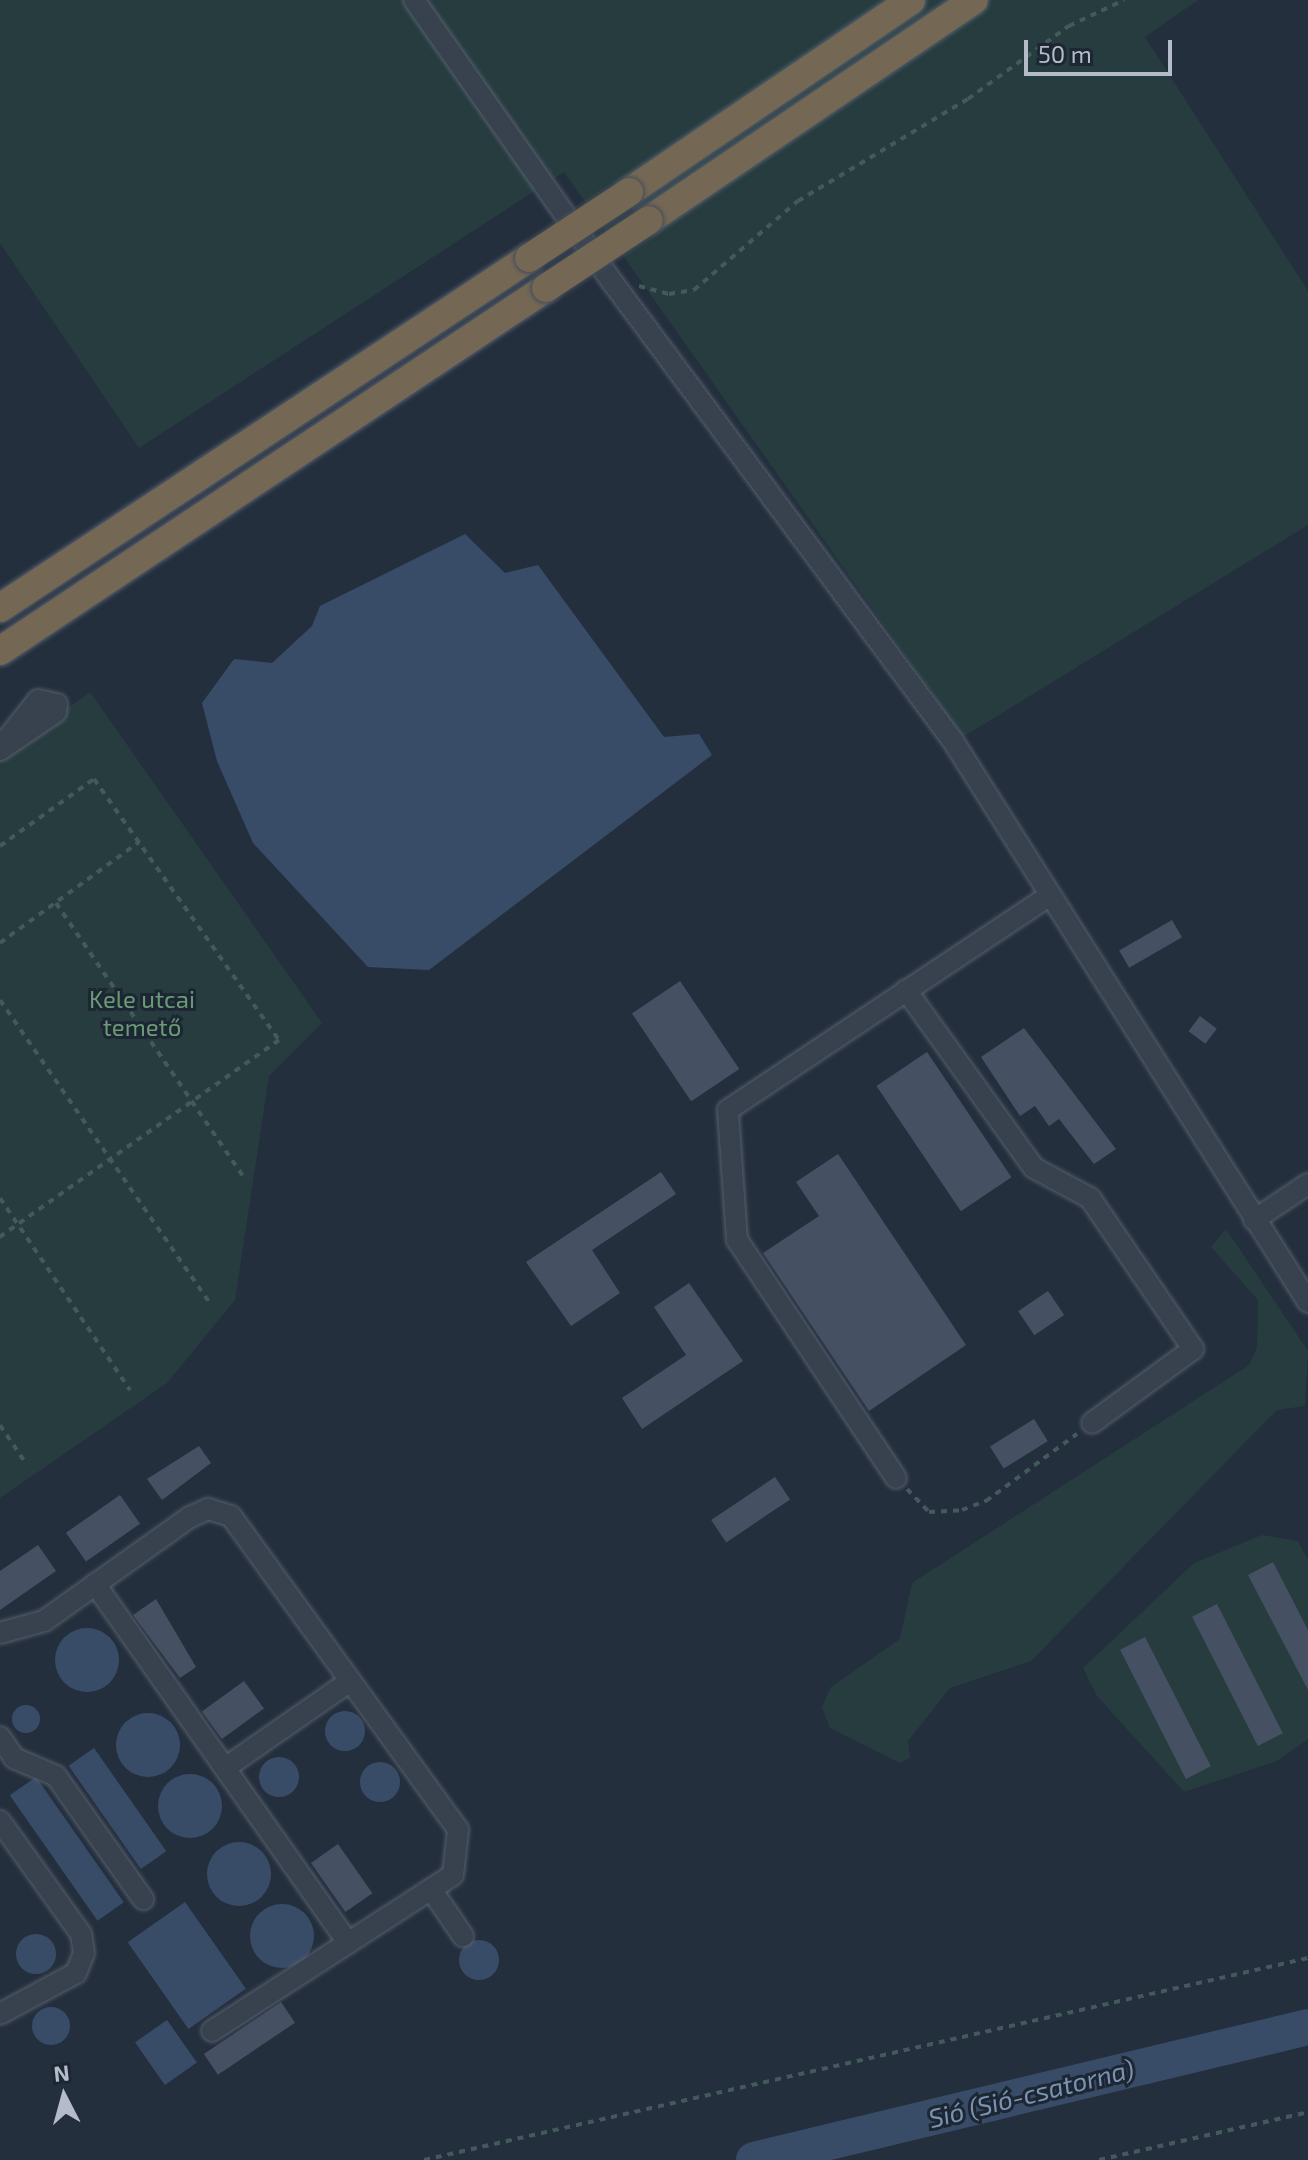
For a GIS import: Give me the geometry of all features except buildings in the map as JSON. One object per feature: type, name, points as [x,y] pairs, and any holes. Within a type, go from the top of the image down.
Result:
[{"type":"highway","points":[[0,608],[629,192],[911,0]]},
{"type":"highway","points":[[0,651],[974,0]]},
{"type":"street","points":[[414,0],[613,283],[953,741],[1308,1302]]},
{"type":"street","points":[[896,1478],[737,1240],[728,1110],[1049,896]]},
{"type":"street","points":[[906,990],[1034,1168],[1090,1198],[1193,1349],[1092,1423]]},
{"type":"street","points":[[1254,1220],[1308,1184]]},
{"type":"street","points":[[0,1633],[44,1621],[190,1517],[208,1509],[231,1516],[458,1830],[453,1875],[212,2031]]},
{"type":"street","points":[[95,1584],[348,1943]]},
{"type":"street","points":[[225,1768],[350,1681]]},
{"type":"street","points":[[0,1737],[14,1758],[56,1776],[143,1899]]},
{"type":"street","points":[[0,1821],[81,1934],[84,1953],[76,1973],[0,2014]]},
{"type":"street","points":[[431,1889],[463,1936]]},
{"type":"path","points":[[613,283],[669,294],[694,290],[798,201],[968,99],[1069,26],[1124,0]]},
{"type":"path","points":[[0,846],[94,779],[279,1040],[0,1237]]},
{"type":"path","points":[[0,943],[139,842]]},
{"type":"path","points":[[56,903],[243,1176]]},
{"type":"path","points":[[0,1000],[210,1303]]},
{"type":"path","points":[[0,1198],[130,1390]]},
{"type":"path","points":[[896,1478],[929,1512],[962,1510],[986,1501],[1092,1423]]},
{"type":"path","points":[[0,1425],[27,1465]]},
{"type":"path","points":[[424,2160],[1308,1958]]},
{"type":"path","points":[[1099,2160],[1308,2112]]},
{"type":"green space","points":[[0,0],[1198,0],[1145,37],[1308,291],[1308,525],[963,737],[564,172],[139,448],[0,243]]},
{"type":"green space","name":"Kele utcai temető","points":[[90,692],[322,1023],[269,1076],[235,1300],[167,1383],[0,1498],[0,758]]},
{"type":"green space","points":[[1226,1229],[1308,1351],[1305,1406],[1277,1410],[1031,1661],[950,1688],[908,1741],[910,1758],[900,1763],[830,1728],[822,1707],[831,1687],[900,1639],[912,1583],[1249,1365],[1257,1347],[1258,1300],[1211,1247]]},
{"type":"green space","points":[[1262,1535],[1298,1541],[1308,1560],[1308,1739],[1277,1761],[1184,1792],[1097,1696],[1083,1668],[1194,1563]]},
{"type":"water","points":[[465,534],[505,573],[538,565],[664,737],[699,734],[712,755],[429,970],[368,967],[253,843],[217,761],[202,703],[234,659],[272,663],[312,626],[320,606]]},
{"type":"water","points":[[81,1628],[93,1628],[110,1637],[117,1648],[117,1672],[110,1683],[93,1692],[81,1692],[69,1687],[60,1678],[55,1666],[55,1654],[60,1642],[69,1633]]},
{"type":"water","points":[[26,1705],[36,1709],[40,1719],[36,1729],[26,1733],[16,1729],[12,1719],[16,1709]]},
{"type":"water","points":[[345,1711],[359,1717],[365,1731],[359,1745],[345,1751],[331,1745],[325,1731],[331,1717]]},
{"type":"water","points":[[142,1713],[154,1713],[171,1722],[178,1733],[178,1757],[171,1768],[154,1777],[142,1777],[130,1772],[121,1763],[116,1751],[116,1739],[121,1727],[130,1718]]},
{"type":"water","points":[[94,1748],[166,1851],[141,1869],[69,1766]]},
{"type":"water","points":[[279,1757],[293,1763],[299,1777],[293,1791],[279,1797],[265,1791],[259,1777],[265,1763]]},
{"type":"water","points":[[380,1762],[394,1768],[400,1782],[394,1796],[380,1802],[366,1796],[360,1782],[366,1768]]},
{"type":"water","points":[[184,1774],[196,1774],[213,1783],[220,1794],[220,1818],[213,1829],[196,1838],[184,1838],[172,1833],[163,1824],[158,1812],[158,1800],[163,1788],[172,1779]]},
{"type":"water","points":[[36,1777],[124,1902],[98,1921],[10,1795]]},
{"type":"water","points":[[233,1842],[245,1842],[262,1851],[269,1862],[269,1886],[262,1897],[245,1906],[233,1906],[221,1901],[212,1892],[207,1880],[207,1868],[212,1856],[221,1847]]},
{"type":"water","points":[[185,1902],[246,1989],[188,2029],[128,1942]]},
{"type":"water","points":[[276,1904],[288,1904],[305,1913],[312,1924],[312,1948],[305,1959],[288,1968],[276,1968],[264,1963],[255,1954],[250,1942],[250,1930],[255,1918],[264,1909]]},
{"type":"water","points":[[36,1934],[50,1940],[56,1954],[50,1968],[36,1974],[22,1968],[16,1954],[22,1940]]},
{"type":"water","points":[[479,1940],[493,1946],[499,1960],[493,1974],[479,1980],[465,1974],[459,1960],[465,1946]]},
{"type":"water","points":[[51,2007],[65,2012],[70,2026],[65,2040],[51,2045],[37,2040],[32,2026],[37,2012]]},
{"type":"water","points":[[167,2020],[197,2063],[165,2085],[135,2042]]},
{"type":"waterway","name":"Sió (Sió-csatorna)","points":[[754,2160],[1308,2027]]}]
